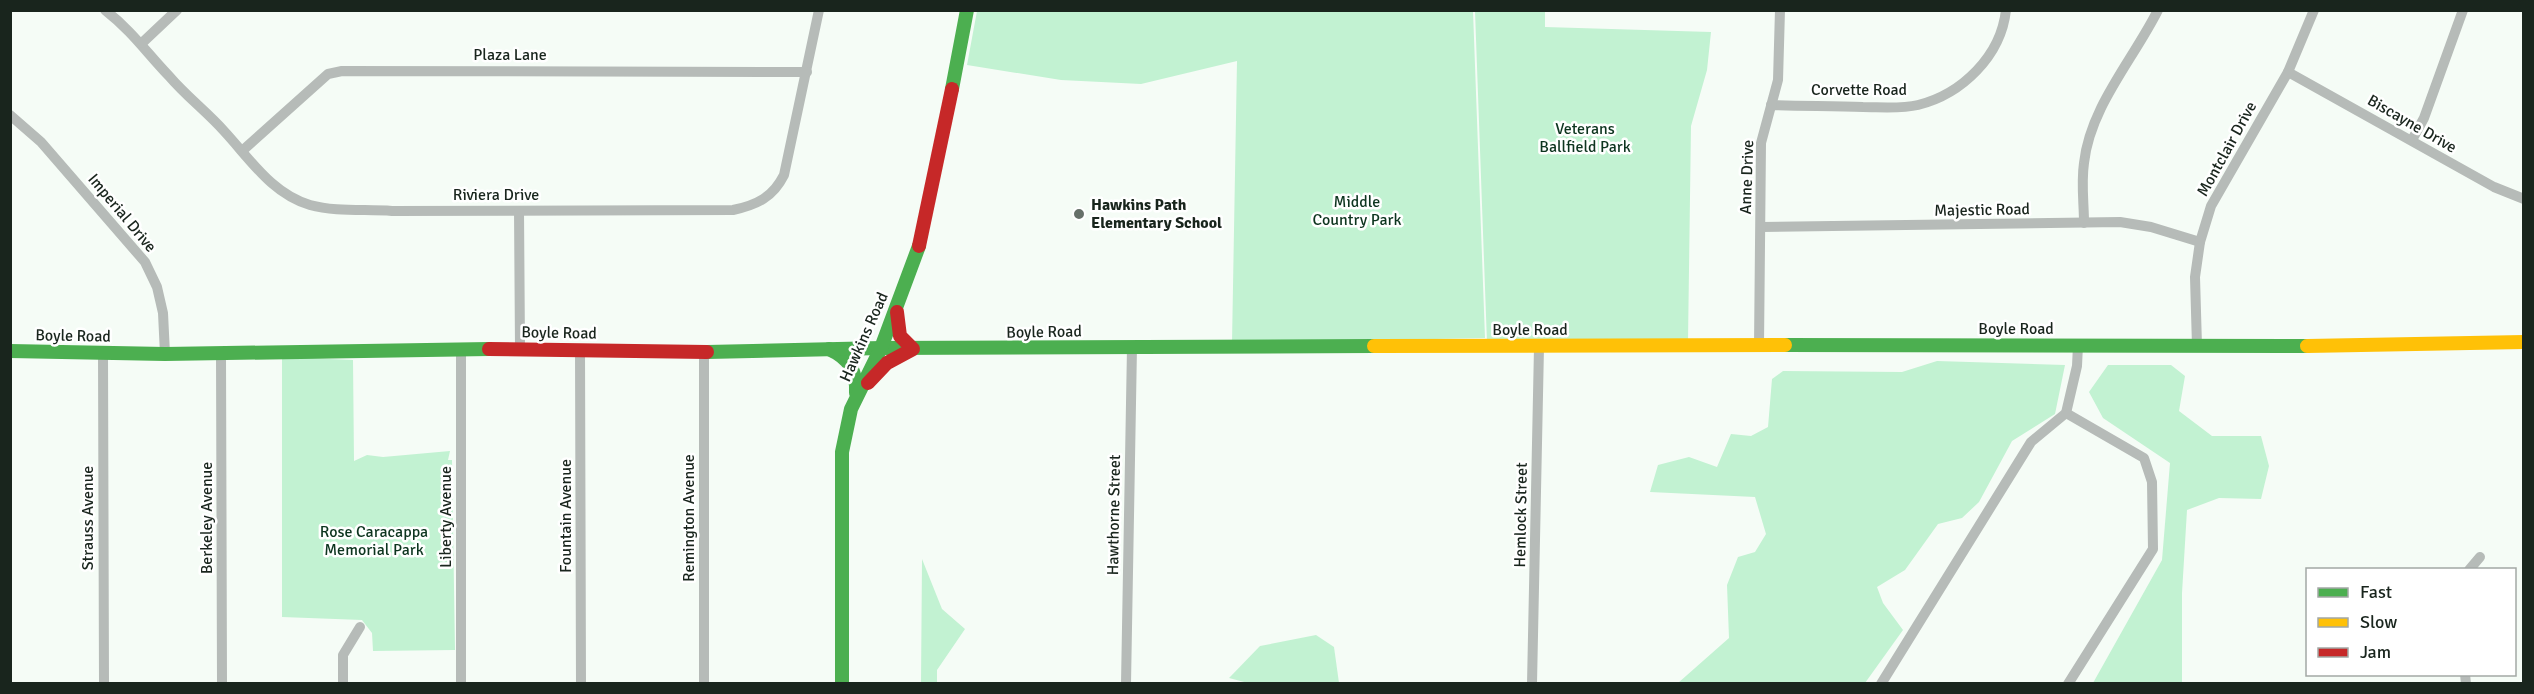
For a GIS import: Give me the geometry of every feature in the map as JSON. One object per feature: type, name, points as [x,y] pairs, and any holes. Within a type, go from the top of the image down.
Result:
[{"type":"street","name":"Riviera Drive","points":[[105,10],[142,43],[168,76],[242,151],[268,181],[286,195],[310,205],[336,210],[519,211],[733,210],[760,202],[779,186],[784,175],[819,10]]},
{"type":"street","points":[[142,43],[177,10]]},
{"type":"street","name":"Hawkins Road","points":[[842,684],[842,452],[856,396],[881,348],[923,236],[967,10]]},
{"type":"street","name":"Anne Drive","points":[[1759,346],[1761,143],[1779,66],[1780,10]]},
{"type":"street","name":"Corvette Road","points":[[1771,105],[1885,107],[1917,105],[1934,99],[1958,87],[1990,55],[2005,26],[2007,10]]},
{"type":"street","points":[[2084,223],[2084,164],[2089,139],[2106,99],[2158,10]]},
{"type":"street","name":"Montclair Drive","points":[[2197,346],[2195,277],[2200,242],[2211,206],[2288,72],[2314,10]]},
{"type":"street","points":[[2412,140],[2432,99],[2463,10]]},
{"type":"street","name":"Plaza Lane","points":[[242,151],[328,74],[342,71],[807,72]]},
{"type":"street","name":"Biscayne Drive","points":[[2288,72],[2494,187],[2523,199]]},
{"type":"street","name":"Imperial Drive","points":[[10,115],[41,142],[145,262],[157,286],[163,313],[165,354]]},
{"type":"street","points":[[519,211],[520,348]]},
{"type":"street","name":"Majestic Road","points":[[1761,227],[2120,222],[2151,227],[2200,242]]},
{"type":"street","points":[[856,396],[887,363],[913,349],[900,336],[897,305]]},
{"type":"street","name":"Boyle Road","points":[[10,351],[165,354],[520,348],[704,352],[881,348],[1132,347],[2379,346],[2523,342]]},
{"type":"street","points":[[1881,684],[2031,442],[2066,413],[2077,366],[2078,345]]},
{"type":"street","name":"Hawthorne Street","points":[[1126,684],[1132,347]]},
{"type":"street","name":"Hemlock Street","points":[[1532,684],[1539,347]]},
{"type":"street","name":"Fountain Avenue","points":[[580,349],[581,684]]},
{"type":"street","points":[[830,349],[848,361],[855,371],[856,396]]},
{"type":"street","name":"Liberty Avenue","points":[[461,350],[461,684]]},
{"type":"street","name":"Remington Avenue","points":[[704,352],[704,684]]},
{"type":"street","name":"Strauss Avenue","points":[[103,353],[104,684]]},
{"type":"street","name":"Berkeley Avenue","points":[[221,353],[222,684]]},
{"type":"street","points":[[2066,413],[2144,458],[2152,482],[2152,549],[2068,684]]},
{"type":"street","points":[[2471,568],[2481,557]]},
{"type":"street","points":[[343,684],[343,655],[360,627]]},
{"type":"green space","name":"Middle Country Park","points":[[977,11],[1473,11],[1485,338],[1232,343],[1237,61],[1141,84],[1061,80],[967,65]]},
{"type":"green space","name":"Veterans Ballfield Park","points":[[1475,11],[1545,11],[1545,27],[1711,32],[1707,70],[1691,126],[1688,341],[1487,343]]},
{"type":"green space","name":"Rose Caracappa Memorial Park","points":[[282,357],[353,360],[354,461],[367,455],[383,457],[450,451],[448,460],[452,460],[455,650],[373,651],[372,633],[362,620],[282,617]]},
{"type":"green space","points":[[1937,361],[2065,365],[2055,414],[2012,441],[1979,502],[1962,518],[1938,524],[1905,570],[1877,587],[1883,603],[1903,630],[1865,683],[1678,683],[1729,638],[1727,585],[1738,557],[1755,552],[1766,534],[1755,497],[1650,492],[1658,465],[1689,457],[1717,467],[1731,434],[1751,436],[1768,427],[1772,379],[1783,371],[1902,372]]},
{"type":"green space","points":[[2108,365],[2171,365],[2185,376],[2179,411],[2212,436],[2261,436],[2269,466],[2261,499],[2219,498],[2187,510],[2182,593],[2182,683],[2093,683],[2162,560],[2170,463],[2103,418],[2089,392]]},
{"type":"green space","points":[[922,559],[942,609],[965,629],[937,670],[937,683],[921,683]]},
{"type":"green space","points":[[1316,635],[1334,647],[1339,683],[1248,683],[1229,678],[1260,646]]},
{"type":"traffic: fast","points":[[952,89],[967,10]]},
{"type":"traffic: fast","points":[[842,684],[842,452],[851,409],[881,348],[919,246]]},
{"type":"traffic: fast","points":[[1785,345],[2307,346]]},
{"type":"traffic: fast","points":[[707,352],[881,348],[1374,346]]},
{"type":"traffic: fast","points":[[10,351],[165,354],[489,349]]},
{"type":"traffic: fast","points":[[829,349],[847,361],[855,378],[856,393]]},
{"type":"traffic: slow","points":[[2307,346],[2524,342]]},
{"type":"traffic: slow","points":[[1374,346],[1785,345]]},
{"type":"traffic: jam","points":[[919,246],[952,89]]},
{"type":"traffic: jam","points":[[868,383],[887,363],[913,349],[900,336],[897,312]]},
{"type":"traffic: jam","points":[[489,349],[707,352]]},
{"type":"place","name":"Hawkins Path Elementary School","points":[[1079,214]]}]
